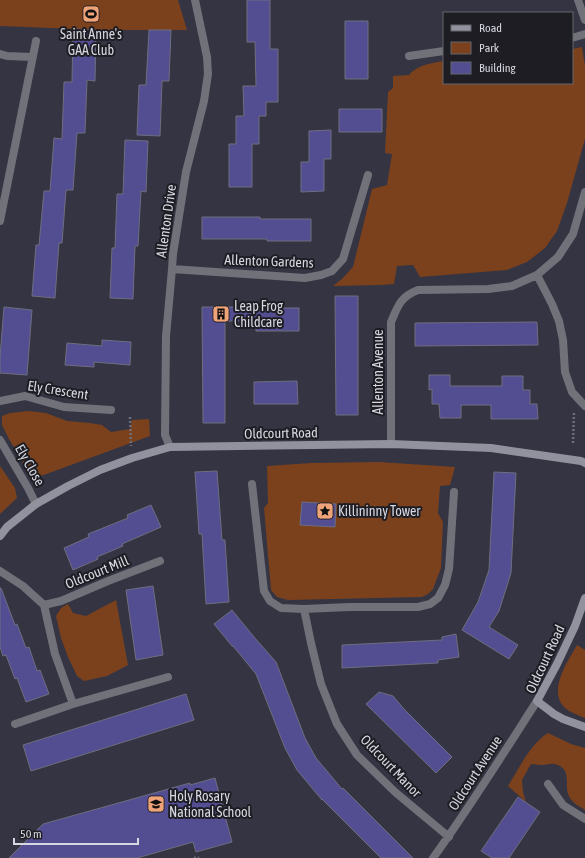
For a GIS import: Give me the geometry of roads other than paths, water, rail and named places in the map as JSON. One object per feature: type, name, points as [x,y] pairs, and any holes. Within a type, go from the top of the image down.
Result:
[{"type":"street","name":"Allenton Drive","points":[[170,447],[165,435],[166,336],[173,254],[186,172],[204,101],[208,74],[207,57],[195,0]]},
{"type":"street","points":[[578,0],[585,20]]},
{"type":"street","points":[[573,38],[585,34]]},
{"type":"street","points":[[0,221],[36,41]]},
{"type":"street","points":[[409,56],[443,51]]},
{"type":"street","points":[[0,54],[7,56],[32,57]]},
{"type":"street","name":"Allenton Gardens","points":[[172,269],[305,278],[321,276],[332,271],[343,259],[368,175]]},
{"type":"street","name":"Allenton Avenue","points":[[391,444],[391,322],[398,305],[405,297],[418,290],[488,289],[512,286],[537,275],[558,257],[573,234],[585,192]]},
{"type":"street","points":[[537,275],[559,321],[563,340],[565,372],[572,392],[585,406]]},
{"type":"street","name":"Ely Crescent","points":[[0,401],[25,396],[64,407],[112,410]]},
{"type":"street","name":"Ely Close","points":[[0,440],[36,504]]},
{"type":"street","name":"Oldcourt Road","points":[[0,536],[7,527],[36,504],[68,486],[100,470],[132,458],[170,447],[391,444],[491,448],[581,461],[585,463]]},
{"type":"street","points":[[252,484],[264,591],[270,601],[281,608],[304,609],[349,607],[418,608],[430,604],[438,598],[445,586],[449,569],[454,492]]},
{"type":"street","name":"Oldcourt Mill","points":[[44,605],[61,601],[160,561]]},
{"type":"street","points":[[0,571],[23,586],[44,605],[55,654],[73,704]]},
{"type":"street","name":"Oldcourt Road","points":[[585,598],[575,626],[557,664],[536,701],[563,719],[585,727]]},
{"type":"street","name":"Oldcourt Manor","points":[[304,609],[321,684],[337,724],[357,755],[395,792],[449,837]]},
{"type":"street","points":[[15,724],[73,704],[168,677]]},
{"type":"street","name":"Oldcourt Avenue","points":[[433,858],[449,837],[486,781],[536,701]]},
{"type":"street","points":[[548,784],[563,804],[585,819]]},
{"type":"place","name":"Saint Anne's GAA Club","points":[[91,14]]},
{"type":"place","name":"Leap Frog Childcare","points":[[221,314]]},
{"type":"place","name":"Killininny Tower","points":[[325,511]]},
{"type":"place","name":"Holy Rosary National School","points":[[156,804]]}]
